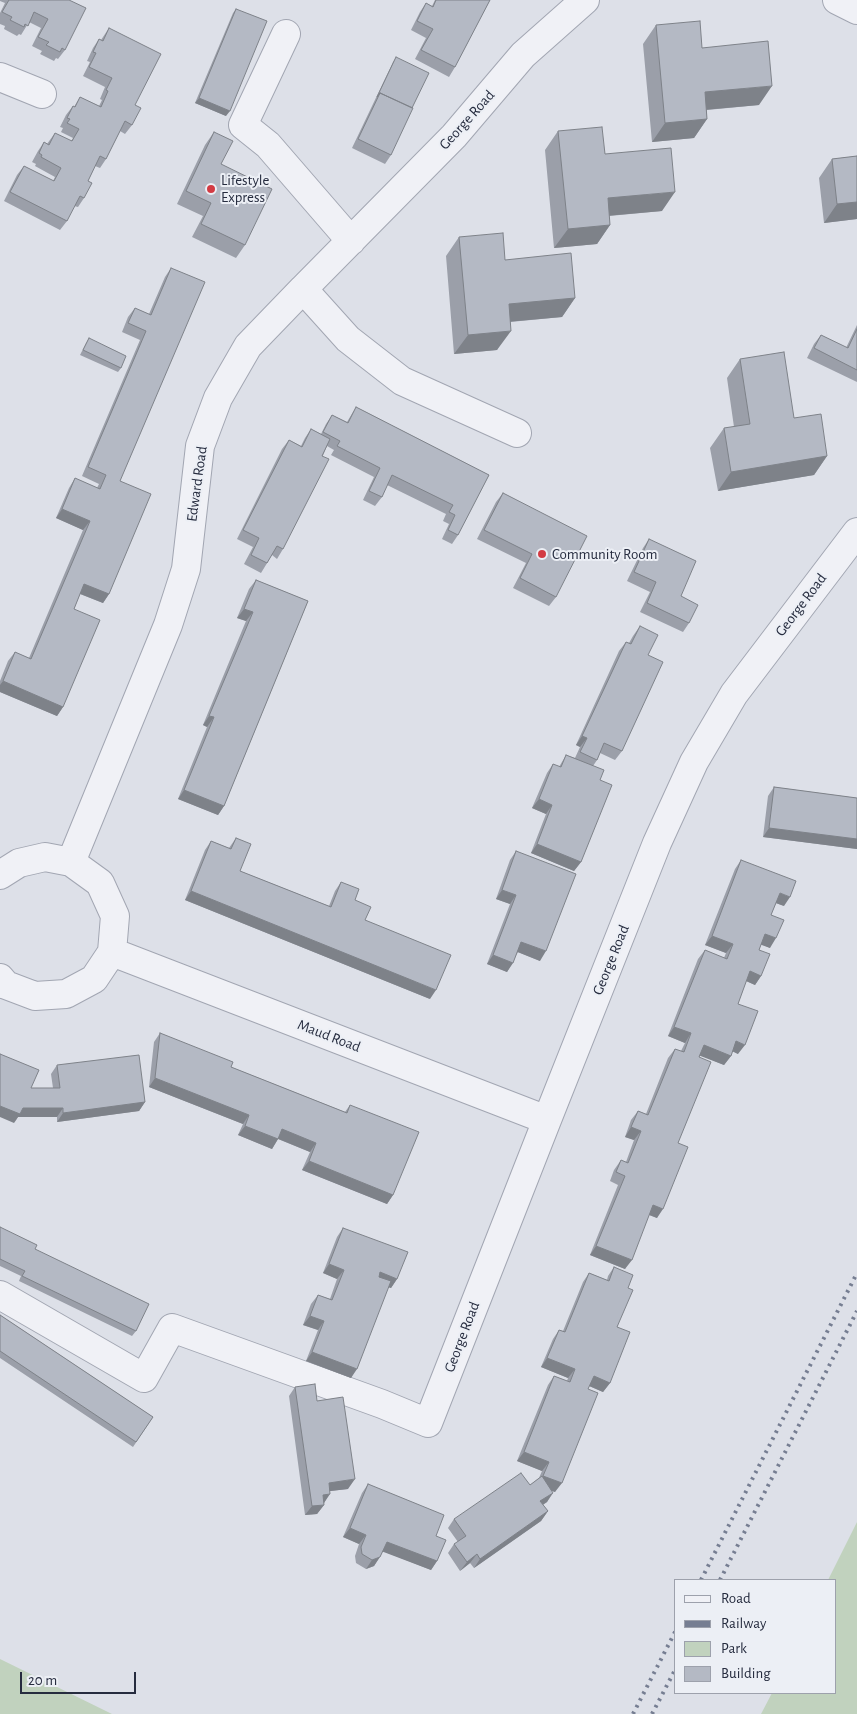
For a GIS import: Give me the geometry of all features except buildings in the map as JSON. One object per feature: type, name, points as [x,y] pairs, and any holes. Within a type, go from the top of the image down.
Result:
[{"type":"street","name":"George Road","points":[[303,288],[454,136],[523,55],[585,0]]},
{"type":"street","points":[[837,0],[857,10]]},
{"type":"street","points":[[286,34],[243,125],[268,144],[351,241]]},
{"type":"street","points":[[0,76],[42,94]]},
{"type":"street","points":[[303,288],[348,339],[402,381],[517,433]]},
{"type":"street","name":"Edward Road","points":[[71,862],[168,625],[186,570],[200,446],[218,398],[248,346],[303,288]]},
{"type":"street","name":"George Road","points":[[0,1295],[144,1378],[172,1328],[428,1423],[546,1120],[657,843],[694,762],[734,694],[857,532]]},
{"type":"street","points":[[0,875],[19,863],[45,857],[71,862],[100,883],[115,916],[112,952],[94,979],[66,994],[35,996],[6,985],[0,978]]},
{"type":"street","name":"Maud Road","points":[[112,952],[546,1120]]},
{"type":"green space","points":[[857,1522],[857,1714],[761,1714],[771,1694],[837,1694],[837,1579],[828,1579]]},
{"type":"green space","points":[[0,1659],[112,1714],[0,1714]]},
{"type":"railway","points":[[702,1579],[857,1273]]},
{"type":"railway","points":[[721,1579],[857,1311]]},
{"type":"railway","points":[[633,1714],[674,1634]]},
{"type":"railway","points":[[652,1714],[674,1672]]},
{"type":"place","name":"Lifestyle Express","points":[[211,189]]},
{"type":"place","name":"Community Room","points":[[542,554]]}]
